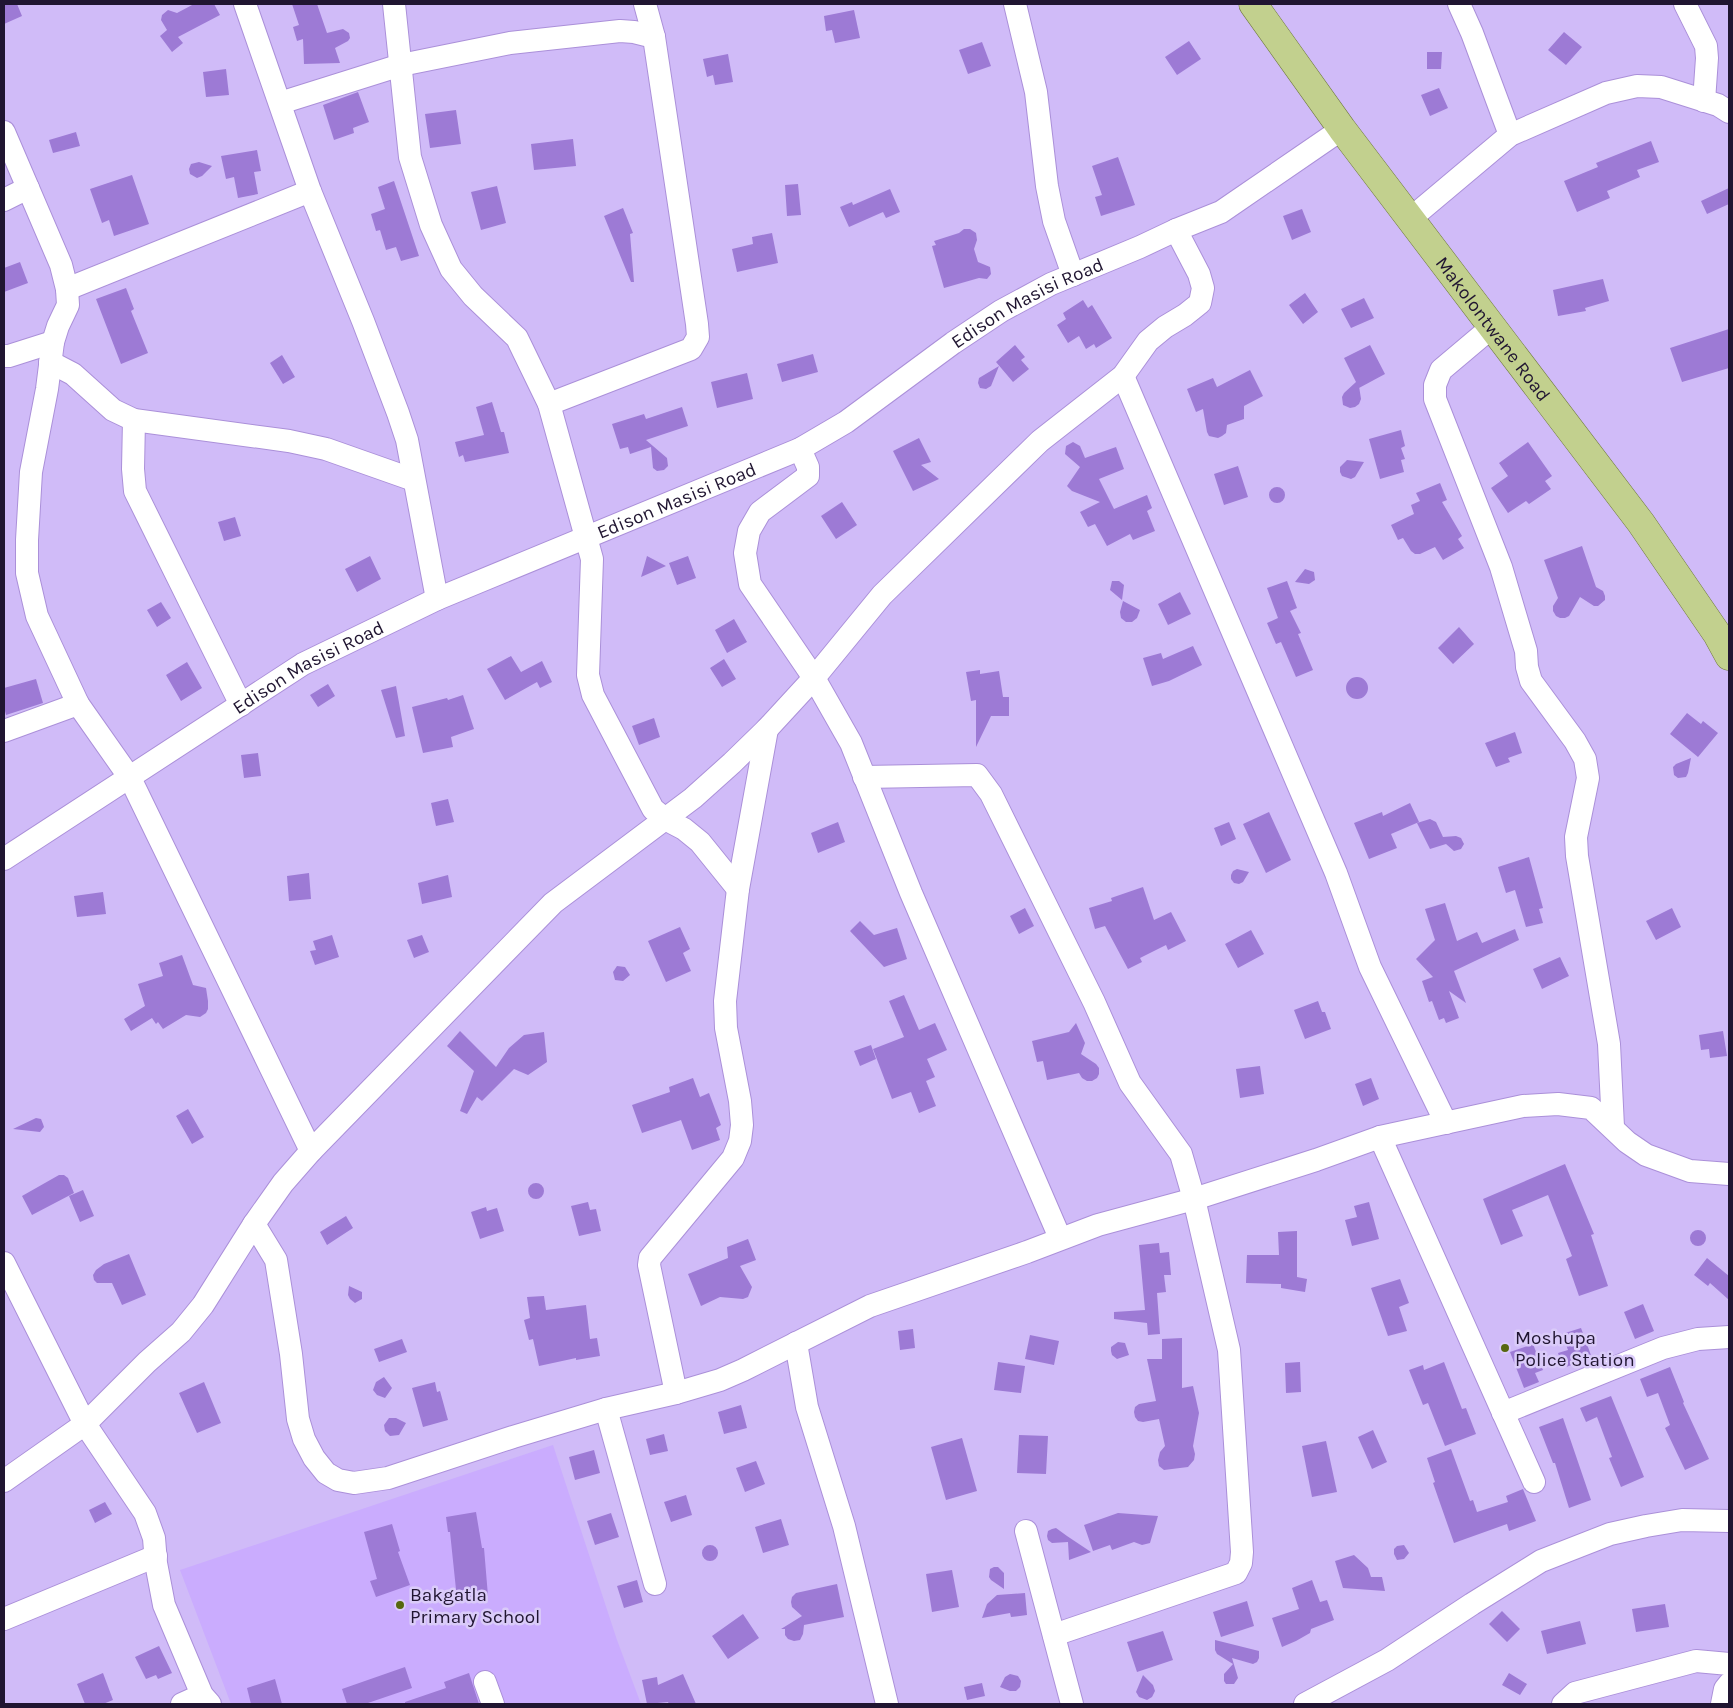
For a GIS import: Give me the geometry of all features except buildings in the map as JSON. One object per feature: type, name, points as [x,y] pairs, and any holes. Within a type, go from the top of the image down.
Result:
[{"type":"main road","name":"Makolontwane Road","points":[[1253,4],[1342,129],[1641,523],[1718,634],[1729,656]]},
{"type":"street","points":[[246,4],[310,191],[364,321],[407,440],[437,599]]},
{"type":"street","points":[[394,4],[410,157],[431,225],[451,269],[473,296],[517,338],[549,404],[592,559],[588,675],[592,695],[653,809],[700,842],[738,889]]},
{"type":"street","points":[[549,404],[691,349],[698,338],[654,37],[645,4]]},
{"type":"street","points":[[1015,4],[1036,92],[1047,186],[1054,221],[1073,275]]},
{"type":"street","points":[[1459,4],[1472,33],[1510,135]]},
{"type":"street","points":[[1685,4],[1706,46],[1704,101]]},
{"type":"street","points":[[280,103],[401,65],[510,43],[611,32],[634,32],[654,37]]},
{"type":"street","points":[[1410,219],[1510,135],[1606,93],[1636,86],[1661,87],[1718,106],[1729,112]]},
{"type":"street","name":"Edison Masisi Road","points":[[4,859],[302,664],[437,599],[800,449],[846,422],[953,343],[1001,311],[1051,284],[1222,212],[1342,129]]},
{"type":"street","points":[[4,132],[61,265],[67,289],[68,305],[52,352],[31,472],[27,573],[36,616],[78,704],[130,778],[311,1151]]},
{"type":"street","points":[[4,200],[28,188]]},
{"type":"street","points":[[67,289],[310,191]]},
{"type":"street","points":[[4,1481],[85,1424],[147,1362],[181,1332],[203,1305],[254,1224],[283,1183],[311,1151],[553,903],[693,798],[768,729],[814,678],[882,595],[1040,441],[1123,376],[1148,341],[1200,303],[1203,288],[1199,274],[1176,230]]},
{"type":"street","points":[[1492,327],[1442,370],[1435,385],[1435,399],[1501,567],[1526,651],[1526,667],[1531,681],[1575,741],[1585,759],[1588,778],[1576,837],[1577,856],[1609,1044],[1613,1127]]},
{"type":"street","points":[[52,352],[113,410],[134,420],[317,447],[414,480]]},
{"type":"street","points":[[4,356],[52,352]]},
{"type":"street","points":[[1123,376],[1336,873],[1370,967],[1446,1123]]},
{"type":"street","points":[[134,420],[132,469],[135,491],[241,705]]},
{"type":"street","points":[[800,449],[808,466],[808,476],[760,512],[749,531],[745,553],[750,584],[814,678],[851,743],[914,902],[1060,1238]]},
{"type":"street","points":[[4,731],[78,704]]},
{"type":"street","points":[[676,1393],[649,1265],[650,1258],[732,1158],[740,1141],[742,1125],[740,1101],[724,1016],[725,1001],[738,889],[768,729]]},
{"type":"street","points":[[864,776],[978,775],[991,794],[1094,1002],[1130,1083],[1181,1154],[1194,1199],[1229,1350],[1242,1552],[1241,1563],[1236,1573],[1054,1635]]},
{"type":"street","points":[[254,1224],[276,1260],[291,1354],[298,1419],[304,1439],[314,1458],[326,1473],[338,1480],[354,1483],[388,1478],[513,1437],[720,1380],[870,1306],[1027,1252],[1060,1238],[1137,1213],[1194,1199],[1316,1160],[1380,1137],[1523,1106],[1558,1104],[1591,1108],[1627,1142],[1646,1155],[1690,1171],[1729,1174]]},
{"type":"street","points":[[1380,1137],[1534,1482]]},
{"type":"street","points":[[4,1263],[85,1424],[145,1513],[154,1538],[164,1605],[198,1701]]},
{"type":"street","points":[[1503,1413],[1663,1348],[1698,1340],[1729,1337]]},
{"type":"street","points":[[796,1343],[807,1406],[844,1526],[887,1704]]},
{"type":"street","points":[[606,1410],[655,1584]]},
{"type":"street","points":[[1305,1704],[1387,1660],[1472,1604],[1541,1562],[1610,1534],[1646,1526],[1682,1520],[1729,1521]]},
{"type":"street","points":[[1026,1531],[1072,1704]]},
{"type":"street","points":[[4,1619],[156,1556]]},
{"type":"street","points":[[1563,1704],[1575,1693],[1696,1661],[1729,1664]]},
{"type":"street","points":[[485,1682],[493,1704]]},
{"type":"street","points":[[1722,1704],[1725,1689],[1729,1684]]},
{"type":"shaded area","name":"Bakgatla Primary School","points":[[553,1445],[617,1640],[641,1704],[231,1704],[180,1570]]},
{"type":"place","name":"Moshupa Police Station","points":[[1505,1348]]},
{"type":"place","name":"Bakgatla Primary School","points":[[400,1605]]}]
